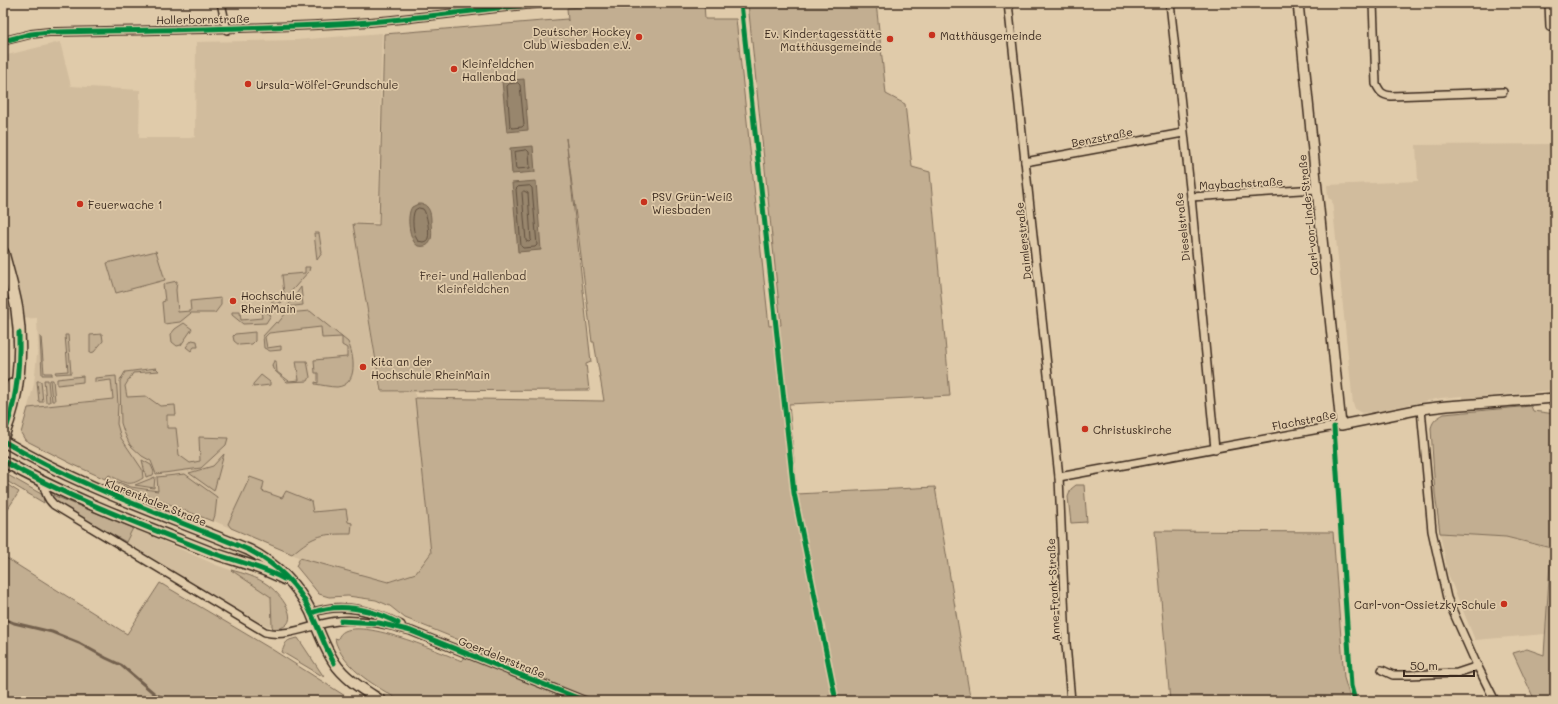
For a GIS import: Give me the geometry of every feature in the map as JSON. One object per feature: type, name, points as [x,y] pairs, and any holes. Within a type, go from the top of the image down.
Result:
[{"type":"main road","points":[[3,253],[17,315],[19,333],[19,362],[14,404],[3,436]]},
{"type":"main road","points":[[3,408],[19,362]]},
{"type":"main road","name":"Klarenthaler Straße","points":[[3,441],[41,463],[84,484],[249,550],[273,565],[297,588],[311,613],[332,660],[339,669],[380,701]]},
{"type":"main road","name":"Klarenthaler Straße","points":[[3,461],[43,482],[109,513],[223,557],[269,571],[297,588]]},
{"type":"street","points":[[221,3],[227,30]]},
{"type":"street","name":"Hollerbornstraße","points":[[3,41],[31,34],[50,32],[227,30],[371,22],[459,14],[546,3]]},
{"type":"street","name":"Daimlerstraße","points":[[1008,3],[1059,477]]},
{"type":"street","name":"Dieselstraße","points":[[1170,3],[1191,197],[1215,449]]},
{"type":"street","name":"Carl-von-Linde-Straße","points":[[1298,3],[1341,425]]},
{"type":"street","points":[[1373,3],[1376,84],[1382,94],[1391,96],[1503,92]]},
{"type":"street","points":[[1549,3],[1550,27]]},
{"type":"street","name":"Benzstraße","points":[[1025,162],[1184,133]]},
{"type":"street","name":"Maybachstraße","points":[[1191,197],[1317,190]]},
{"type":"street","name":"Flachstraße","points":[[1059,477],[1215,449],[1421,409],[1458,404],[1555,398]]},
{"type":"street","points":[[1421,409],[1432,531],[1447,598],[1495,701]]},
{"type":"street","name":"Anne-Frank-Straße","points":[[1059,477],[1066,644],[1071,701]]},
{"type":"street","points":[[43,482],[46,494],[54,505],[265,632],[280,634],[316,625]]},
{"type":"street","name":"Goerdelerstraße","points":[[311,613],[328,608],[349,608],[361,610],[384,616],[411,631]]},
{"type":"street","name":"Goerdelerstraße","points":[[316,625],[338,621],[368,621],[390,625],[411,631],[585,701]]},
{"type":"street","points":[[1382,670],[1393,675],[1409,676],[1457,672],[1478,666]]},
{"type":"shaded area","name":"Hochschule RheinMain","points":[[382,33],[378,223],[353,224],[380,392],[415,392],[431,553],[416,573],[387,582],[300,558],[214,521],[113,482],[72,464],[25,440],[21,433],[34,384],[38,345],[37,318],[3,320],[3,56],[60,42],[71,86],[140,90],[139,138],[190,138],[195,137],[196,42],[296,40]]},
{"type":"shaded area","points":[[1555,144],[1555,390],[1463,399],[1462,396],[1441,398],[1373,412],[1362,413],[1356,410],[1353,404],[1332,200],[1328,198],[1327,185],[1418,181],[1416,145]]},
{"type":"shaded area","points":[[133,528],[216,565],[231,570],[271,597],[272,626],[267,626],[253,619],[126,542]]},
{"type":"shaded area","name":"Carl-von-Ossietzky-Schule","points":[[1440,533],[1506,537],[1551,548],[1545,634],[1475,640],[1448,574]]},
{"type":"green space","name":"Frei- und Hallenbad Kleinfeldchen","points":[[648,3],[704,3],[705,19],[736,19],[769,326],[781,325],[748,3],[876,3],[886,94],[905,104],[912,167],[930,172],[950,396],[789,404],[797,494],[935,487],[970,697],[952,701],[400,701],[363,677],[355,670],[341,653],[335,638],[338,639],[345,631],[358,629],[376,631],[417,643],[462,661],[474,646],[405,618],[390,606],[376,600],[348,596],[329,597],[319,594],[296,566],[300,558],[388,582],[416,573],[431,553],[415,398],[604,401],[594,342],[592,342],[566,138],[591,362],[586,364],[589,390],[381,391],[353,224],[379,225],[384,34],[567,19],[568,21],[567,8]]},
{"type":"green space","points":[[314,233],[319,233],[322,253],[317,260]]},
{"type":"green space","points":[[156,251],[165,280],[116,293],[107,263]]},
{"type":"green space","points":[[305,267],[310,267],[309,271],[281,303],[279,302],[275,307],[270,299],[262,296],[284,294],[282,275],[305,273]]},
{"type":"green space","points":[[177,281],[176,290],[178,312],[191,311],[190,301],[221,298],[221,305],[215,313],[191,313],[180,322],[164,324],[162,302],[165,301],[163,284]]},
{"type":"green space","points":[[301,287],[303,305],[287,307]]},
{"type":"green space","points":[[261,310],[271,315],[266,323],[243,324],[232,315],[232,312],[240,312],[241,320],[262,318]]},
{"type":"green space","points":[[310,311],[342,337],[322,338],[321,327],[269,333],[265,337],[267,348],[281,346],[281,350],[270,351],[264,348],[263,336],[276,322],[278,323],[286,313]]},
{"type":"green space","points":[[184,323],[192,329],[181,345],[177,346],[172,342],[171,334],[175,329]]},
{"type":"green space","points":[[255,332],[255,341],[252,344],[239,345],[234,341],[233,336],[235,334]]},
{"type":"green space","points":[[102,334],[103,341],[94,352],[90,353],[90,335]]},
{"type":"green space","points":[[65,335],[68,335],[71,373],[56,374],[55,372],[68,371]]},
{"type":"green space","points":[[40,336],[44,373],[52,373],[52,375],[42,375]]},
{"type":"green space","points":[[342,337],[348,342],[352,354],[353,369],[349,381],[344,385],[337,387],[315,384],[315,382],[318,383],[318,373],[315,373],[314,360],[347,357],[347,348],[342,345]]},
{"type":"green space","points":[[192,340],[197,341],[198,347],[194,347],[191,351],[186,347]]},
{"type":"green space","points":[[274,361],[276,361],[277,372],[289,381],[299,380],[296,361],[307,361],[310,377],[308,381],[287,382],[273,369],[272,365]]},
{"type":"green space","points":[[156,368],[159,371],[133,373],[125,386],[127,397],[146,396],[160,406],[175,405],[176,415],[167,415],[167,428],[176,428],[179,455],[190,463],[200,461],[199,437],[228,438],[226,445],[201,468],[156,474],[151,461],[142,456],[130,445],[124,432],[121,423],[120,381],[125,372]]},
{"type":"green space","points":[[261,375],[270,382],[270,385],[253,387],[253,384]]},
{"type":"green space","points":[[83,376],[83,382],[57,385],[57,379]]},
{"type":"green space","points":[[116,376],[118,404],[117,424],[121,438],[142,469],[143,478],[133,483],[122,482],[109,475],[105,479],[25,440],[21,433],[28,408],[113,399],[111,380],[95,382],[95,378]]},
{"type":"green space","points":[[44,380],[48,380],[50,402],[46,402]]},
{"type":"green space","points":[[50,380],[53,380],[55,401],[52,401]]},
{"type":"green space","points":[[37,381],[41,381],[43,402],[39,402]]},
{"type":"green space","points":[[1531,406],[1533,411],[1555,414],[1555,701],[1535,701],[1513,653],[1527,649],[1544,655],[1551,548],[1506,537],[1440,533],[1435,493],[1431,428],[1436,420],[1444,414]]},
{"type":"green space","points":[[224,454],[214,491],[189,473],[213,466]]},
{"type":"green space","points":[[142,460],[151,465],[154,472],[153,475],[146,477]]},
{"type":"green space","points":[[6,474],[43,495],[44,503],[5,480]]},
{"type":"green space","points":[[185,474],[217,497],[213,521],[113,482],[113,480],[131,487],[158,491],[157,477]]},
{"type":"green space","points":[[155,477],[154,488],[135,485]]},
{"type":"green space","points":[[250,477],[264,482],[262,491],[282,498],[286,491],[311,501],[313,512],[346,509],[348,522],[352,523],[351,534],[319,536],[307,542],[292,554],[231,528],[228,524]]},
{"type":"green space","points":[[3,482],[19,492],[3,516]]},
{"type":"green space","points":[[1076,485],[1084,485],[1087,522],[1071,523],[1068,497],[1071,489]]},
{"type":"green space","points":[[50,494],[133,528],[126,542],[54,502]]},
{"type":"green space","points":[[1155,531],[1333,532],[1344,678],[1351,701],[1170,701]]},
{"type":"green space","points":[[3,556],[127,634],[160,583],[273,650],[353,701],[3,701]]},
{"type":"green space","points":[[231,570],[264,582],[274,590],[288,610],[290,617],[288,623],[283,627],[273,629],[271,597]]},
{"type":"green space","points":[[298,638],[324,677],[282,652],[284,645],[287,642],[291,639]]},
{"type":"water","points":[[524,79],[528,130],[507,132],[502,81]]},
{"type":"water","points":[[533,146],[535,172],[512,174],[510,148]]},
{"type":"water","points":[[536,181],[541,250],[518,252],[512,183]]},
{"type":"water","points":[[418,204],[423,204],[426,206],[431,217],[431,240],[427,245],[423,246],[418,246],[415,243],[412,239],[409,228],[410,211],[412,207]]},
{"type":"waterway","points":[[3,618],[14,623],[52,632],[79,643],[121,665],[156,695],[173,701]]},
{"type":"cycle path","points":[[3,41],[31,34],[49,32],[250,28],[370,22],[548,3]]},
{"type":"cycle path","points":[[741,3],[794,493],[836,701]]},
{"type":"cycle path","points":[[3,436],[12,411],[17,386],[19,333]]},
{"type":"cycle path","points":[[1334,427],[1351,686],[1355,701]]},
{"type":"cycle path","points":[[3,441],[33,458],[93,487],[249,550],[277,568],[300,593],[334,663]]},
{"type":"cycle path","points":[[3,461],[53,487],[105,510],[210,552],[257,567],[284,579]]},
{"type":"cycle path","points":[[311,613],[333,608],[355,609],[377,614],[398,623]]},
{"type":"cycle path","points":[[341,621],[379,623],[411,631],[585,701]]},
{"type":"place","name":"Matthäusgemeinde","points":[[932,35]]},
{"type":"place","name":"Deutscher Hockey Club Wiesbaden e.V.","points":[[639,37]]},
{"type":"place","name":"Ev. Kindertagesstätte Matthäusgemeinde","points":[[890,39]]},
{"type":"place","name":"Kleinfeldchen Hallenbad","points":[[454,69]]},
{"type":"place","name":"Ursula-Wölfel-Grundschule","points":[[248,84]]},
{"type":"place","name":"PSV Grün-Weiß Wiesbaden","points":[[644,202]]},
{"type":"place","name":"Feuerwache 1","points":[[80,204]]},
{"type":"place","name":"Hochschule RheinMain","points":[[233,301]]},
{"type":"place","name":"Kita an der Hochschule RheinMain","points":[[363,367]]},
{"type":"place","name":"Christuskirche","points":[[1085,429]]},
{"type":"place","name":"Carl-von-Ossietzky-Schule","points":[[1504,604]]}]
